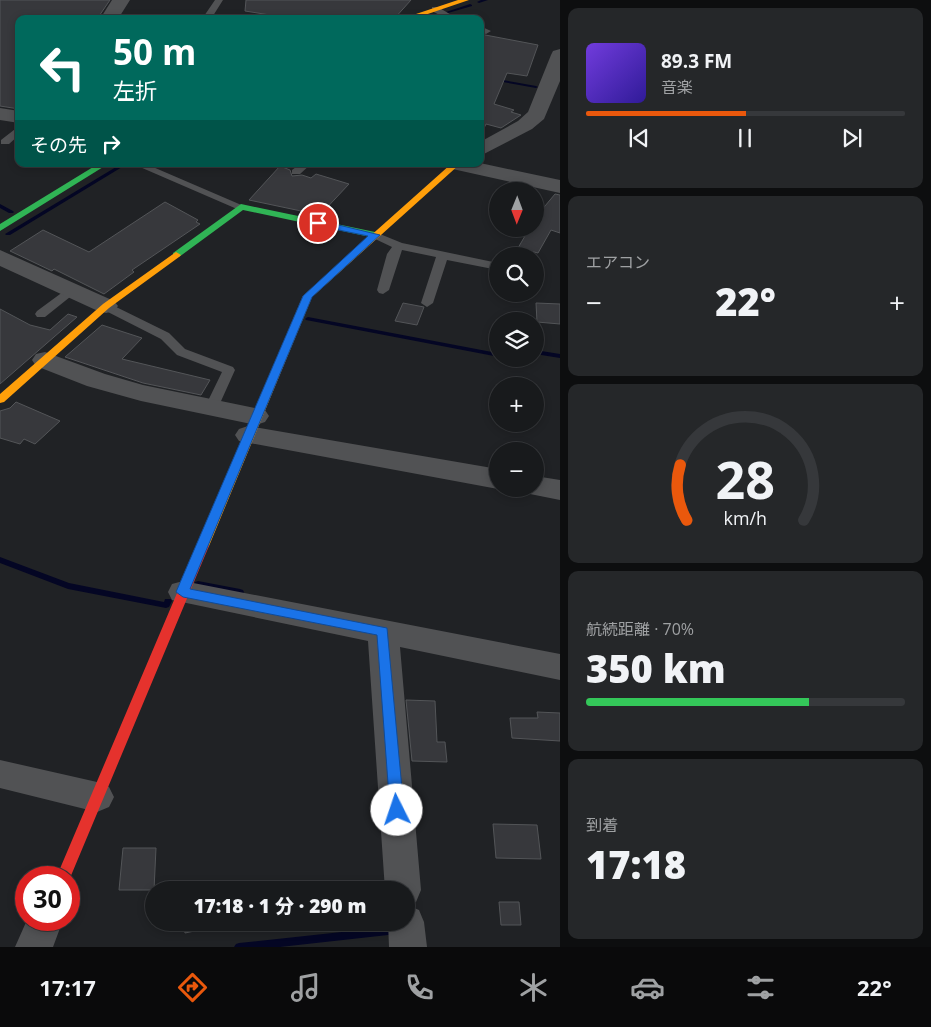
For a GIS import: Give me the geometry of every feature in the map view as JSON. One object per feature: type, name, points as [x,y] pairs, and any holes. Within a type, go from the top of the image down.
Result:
[{"type":"street","points":[[112,15],[121,0]]},
{"type":"street","points":[[417,15],[465,0]]},
{"type":"street","points":[[484,148],[525,125],[537,115],[558,65]]},
{"type":"street","points":[[0,114],[15,116]]},
{"type":"street","points":[[0,228],[99,167]]},
{"type":"street","points":[[68,866],[252,425],[308,296],[448,167]]},
{"type":"street","points":[[460,167],[560,187]]},
{"type":"street","points":[[0,400],[106,306],[241,207],[375,235]]},
{"type":"street","points":[[0,257],[106,306]]},
{"type":"street","points":[[45,360],[105,383],[142,393],[212,407],[252,425],[489,477]]},
{"type":"street","points":[[544,487],[560,490]]},
{"type":"street","points":[[183,592],[560,667]]},
{"type":"street","points":[[383,632],[402,881]]},
{"type":"street","points":[[0,774],[97,797]]},
{"type":"street","points":[[34,947],[41,931]]},
{"type":"street","points":[[407,931],[408,947]]},
{"type":"lane","points":[[209,15],[219,0]]},
{"type":"lane","points":[[435,9],[446,15]]},
{"type":"lane","points":[[5,142],[15,133]]},
{"type":"lane","points":[[145,167],[241,207]]},
{"type":"lane","points":[[296,172],[302,167]]},
{"type":"lane","points":[[375,235],[399,246],[489,265]]},
{"type":"lane","points":[[383,290],[393,254],[399,246]]},
{"type":"lane","points":[[426,303],[443,255]]},
{"type":"lane","points":[[41,314],[71,290]]},
{"type":"lane","points":[[106,306],[165,336],[181,352],[229,370],[212,407]]},
{"type":"building","points":[[0,0],[110,0],[100,15],[15,15],[15,108],[0,106]]},
{"type":"building","points":[[246,0],[411,0],[398,15],[270,15],[245,11]]},
{"type":"building","points":[[484,35],[538,45],[527,76],[507,73],[494,104],[514,110],[511,112],[521,115],[501,128],[486,124],[484,128]]},
{"type":"building","points":[[279,167],[290,170],[292,176],[302,175],[311,178],[316,174],[349,184],[320,215],[249,200]]},
{"type":"building","points":[[555,194],[560,195],[560,233],[551,230],[541,247],[519,247],[524,238],[544,238],[544,207]]},
{"type":"building","points":[[165,202],[198,220],[196,222],[200,224],[132,270],[134,272],[104,294],[54,269],[52,271],[10,251],[43,230],[89,252]]},
{"type":"building","points":[[403,303],[424,307],[417,325],[395,321]]},
{"type":"building","points":[[536,303],[560,304],[560,324],[544,323],[544,312],[536,312]]},
{"type":"building","points":[[0,309],[30,325],[50,330],[68,314],[77,317],[0,384]]},
{"type":"building","points":[[102,325],[142,338],[122,359],[210,380],[201,395],[143,383],[65,357]]},
{"type":"building","points":[[16,402],[60,421],[35,444],[24,439],[20,444],[0,438],[0,411],[10,408]]},
{"type":"building","points":[[406,700],[435,701],[437,742],[445,742],[447,762],[412,761]]},
{"type":"building","points":[[537,712],[560,713],[560,741],[512,738],[510,718],[538,718]]},
{"type":"building","points":[[493,824],[537,825],[541,859],[496,858]]},
{"type":"building","points":[[123,848],[156,848],[154,881],[145,881],[145,890],[119,890]]},
{"type":"building","points":[[499,902],[519,902],[521,925],[501,925]]},
{"type":"waterway","points":[[479,2],[486,0]]},
{"type":"waterway","points":[[448,12],[470,5]]},
{"type":"waterway","points":[[484,78],[536,87]]},
{"type":"waterway","points":[[8,234],[119,167]]},
{"type":"waterway","points":[[0,206],[11,212]]},
{"type":"waterway","points":[[308,319],[489,353]]},
{"type":"waterway","points":[[544,353],[560,356]]},
{"type":"waterway","points":[[0,560],[68,586],[166,605],[168,601]]},
{"type":"waterway","points":[[198,584],[240,592]]},
{"type":"waterway","points":[[239,947],[388,931]]},
{"type":"traffic: fast","points":[[0,228],[99,167]]},
{"type":"traffic: fast","points":[[176,255],[241,207],[375,235]]},
{"type":"traffic: slow","points":[[418,15],[465,0]]},
{"type":"traffic: slow","points":[[203,546],[308,296],[453,167]]},
{"type":"traffic: slow","points":[[0,400],[106,306],[176,255]]},
{"type":"traffic: jam","points":[[68,866],[203,546]]},
{"type":"route","points":[[318,223],[375,235],[308,296],[183,592],[383,632],[397,810]]}]
